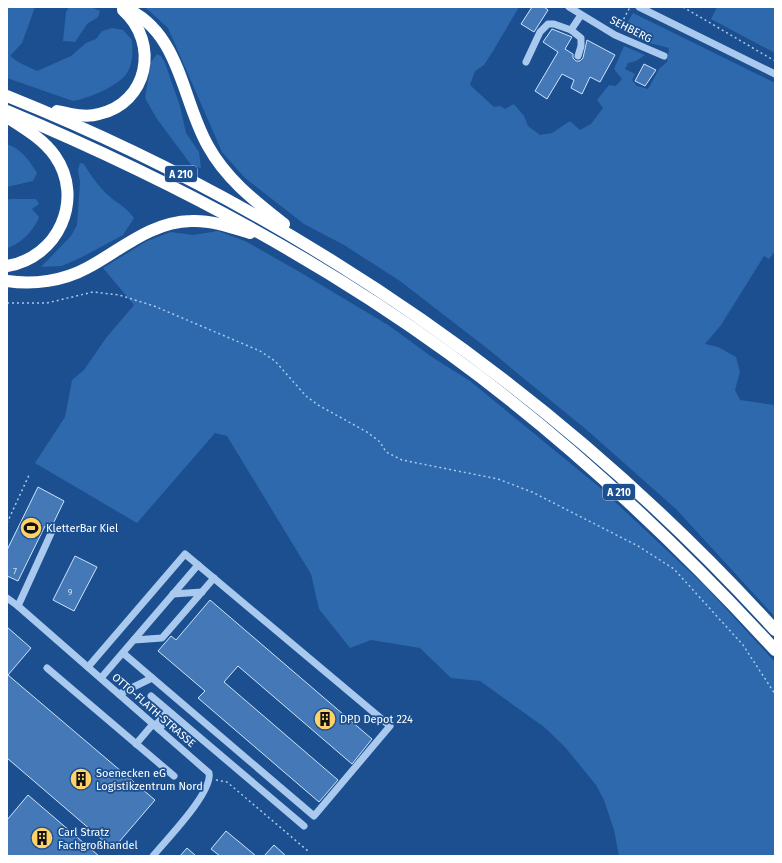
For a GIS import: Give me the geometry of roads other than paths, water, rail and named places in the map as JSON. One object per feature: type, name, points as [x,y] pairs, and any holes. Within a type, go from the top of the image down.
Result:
[{"type":"highway","points":[[34,107],[91,116],[117,107],[130,97],[143,74],[145,49],[139,30],[120,7]]},
{"type":"highway","points":[[123,7],[142,18],[166,44],[180,74],[201,133],[225,172],[244,192],[321,253]]},
{"type":"highway","name":"A 210","points":[[7,96],[173,171],[242,207],[321,253],[445,335],[560,424],[671,522],[775,630]]},
{"type":"highway","name":"A 210","points":[[7,111],[129,164],[204,202],[287,248],[360,293],[447,352],[592,468],[711,581],[775,650]]},
{"type":"highway","points":[[7,117],[37,138],[55,156],[66,180],[68,192],[65,218],[54,239],[46,248],[29,260],[7,266]]},
{"type":"highway","points":[[7,281],[43,282],[65,277],[85,269],[144,233],[166,225],[190,221],[222,224],[287,248]]},
{"type":"street","name":"SEHBERG","points":[[569,7],[616,35],[664,56]]},
{"type":"street","points":[[639,7],[775,74]]},
{"type":"street","points":[[571,30],[581,14]]},
{"type":"street","points":[[526,62],[540,32],[548,24],[554,24],[571,30],[581,38],[581,46],[578,56]]},
{"type":"street","points":[[18,606],[53,529]]},
{"type":"street","points":[[88,667],[185,554],[390,726],[314,816],[123,653]]},
{"type":"street","points":[[101,678],[198,565]]},
{"type":"street","points":[[134,640],[162,638],[214,578]]},
{"type":"street","points":[[173,594],[202,592]]},
{"type":"street","name":"OTTO-FLATH-STRASSE","points":[[7,598],[201,764],[208,773],[210,779],[200,799],[153,856]]},
{"type":"street","points":[[47,668],[174,776]]},
{"type":"street","points":[[119,694],[152,678]]},
{"type":"street","points":[[151,696],[304,826]]},
{"type":"street","points":[[136,744],[170,712]]},
{"type":"place","name":"KletterBar Kiel","points":[[31,528]]},
{"type":"place","name":"DPD Depot 224","points":[[325,719]]},
{"type":"place","name":"Soenecken eG Logistikzentrum Nord","points":[[81,779]]},
{"type":"place","name":"Carl Stratz Fachgroßhandel","points":[[42,838]]}]
